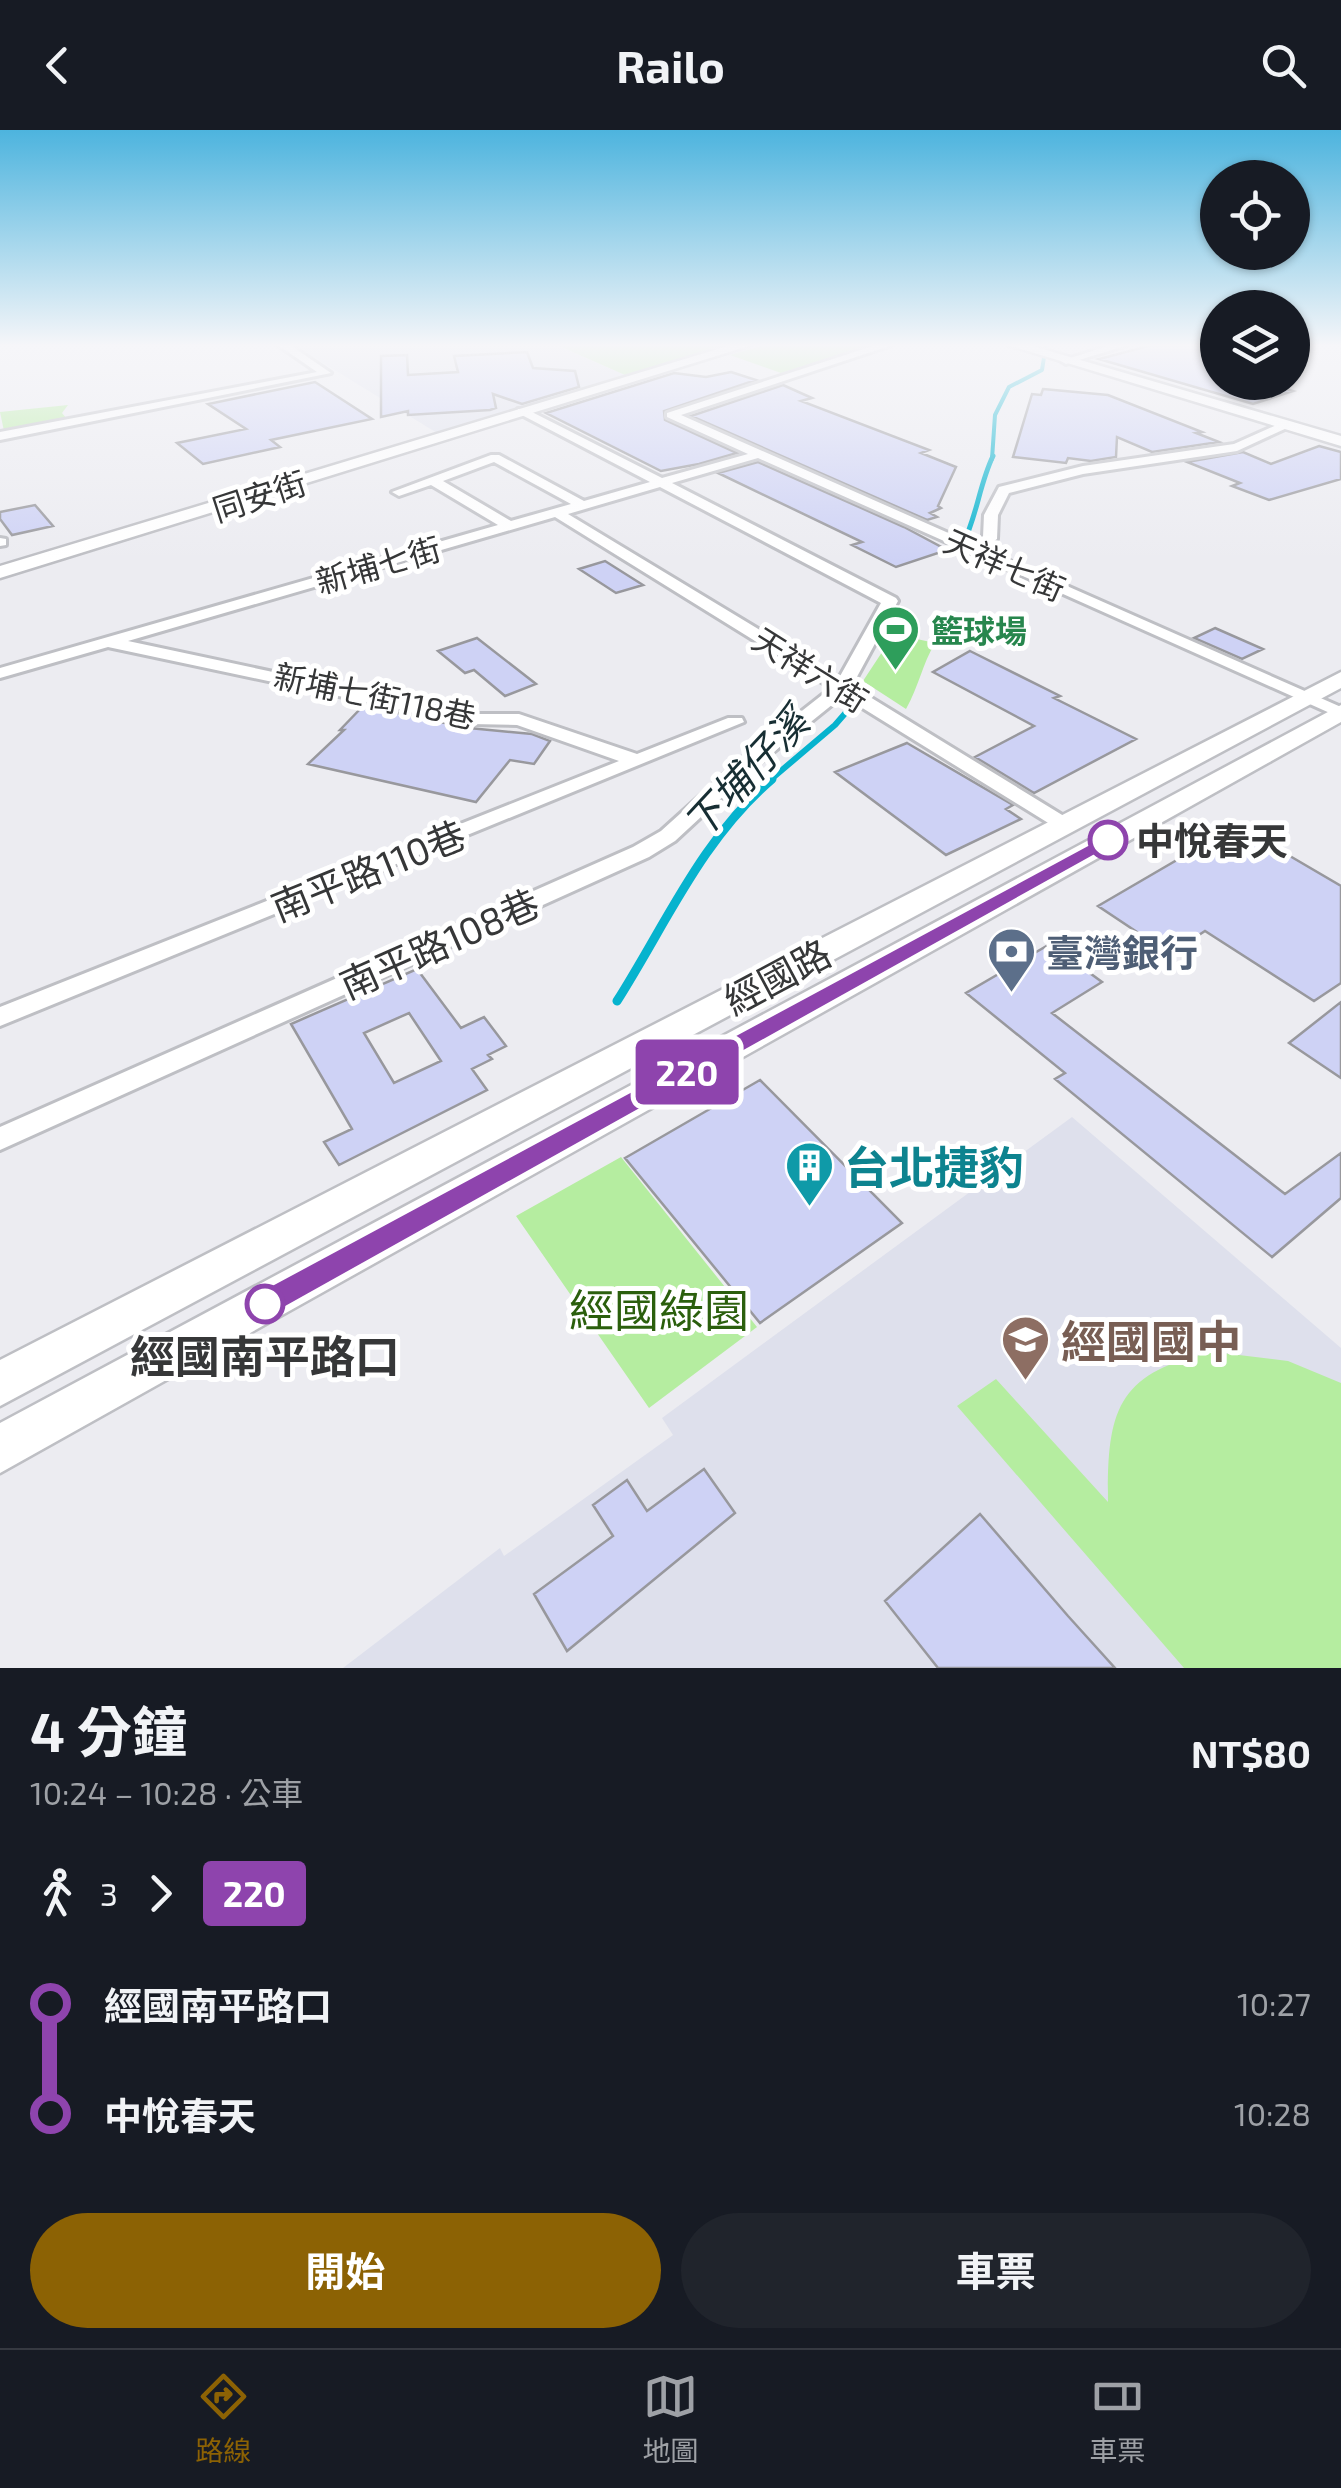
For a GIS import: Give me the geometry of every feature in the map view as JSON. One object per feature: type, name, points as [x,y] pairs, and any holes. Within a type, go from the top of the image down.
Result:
[{"type":"street","points":[[0,436],[99,417]]},
{"type":"street","name":"同安街","points":[[0,572],[158,528],[504,417]]},
{"type":"street","points":[[533,417],[890,601],[846,690]]},
{"type":"street","name":"天祥七街","points":[[675,417],[1305,698]]},
{"type":"street","points":[[1257,417],[1341,441]]},
{"type":"street","points":[[964,546],[990,539],[992,515],[1004,490],[1082,470],[1237,447],[1285,425]]},
{"type":"street","name":"新埔七街","points":[[0,674],[757,454]]},
{"type":"street","points":[[399,492],[495,458],[582,505]]},
{"type":"street","points":[[432,480],[509,526]]},
{"type":"street","name":"天祥六街","points":[[556,512],[1065,825]]},
{"type":"street","name":"新埔七街118巷","points":[[109,642],[470,719],[519,720],[637,761]]},
{"type":"street","name":"南平路108巷","points":[[0,1140],[642,852],[668,836],[749,762],[846,690]]},
{"type":"street","name":"經國路","points":[[0,1384],[1305,698],[1340,702]]},
{"type":"street","name":"經國路","points":[[0,1449],[1340,702]]},
{"type":"street","name":"南平路110巷","points":[[0,1017],[735,722]]},
{"type":"shaded area","points":[[411,417],[490,417],[437,433]]},
{"type":"shaded area","name":"經國國中","points":[[1072,1117],[1341,1348],[1341,1668],[343,1668],[500,1548],[504,1556],[673,1435],[662,1418]]},
{"type":"green space","points":[[1,417],[67,419],[4,431]]},
{"type":"green space","name":"籃球場","points":[[894,634],[935,643],[906,709],[863,681]]},
{"type":"green space","name":"經國綠園","points":[[621,1157],[757,1327],[649,1408],[516,1216]]},
{"type":"green space","points":[[1214,1352],[1288,1361],[1341,1383],[1341,1668],[1184,1668],[957,1406],[996,1379],[1108,1502],[1110,1443],[1124,1400],[1156,1371]]},
{"type":"building","points":[[227,417],[372,419],[271,440],[280,447],[203,464],[177,443],[246,429]]},
{"type":"building","points":[[553,417],[665,417],[737,453],[661,471]]},
{"type":"building","points":[[693,417],[842,417],[929,450],[921,453],[956,467],[938,506],[941,508],[930,513],[937,517],[927,520]]},
{"type":"building","points":[[1025,417],[1163,417],[1219,442],[1152,452],[1117,437],[1116,457],[1091,461],[1068,458],[1066,463],[1013,457]]},
{"type":"building","points":[[1319,446],[1341,452],[1341,479],[1269,500],[1232,486],[1240,483],[1187,462],[1243,452],[1271,464]]},
{"type":"building","points":[[758,462],[947,550],[896,567],[852,545],[862,542],[718,473]]},
{"type":"building","points":[[35,505],[53,526],[12,535],[0,519],[0,512]]},
{"type":"building","points":[[605,561],[643,585],[616,593],[579,569]]},
{"type":"building","points":[[1215,628],[1263,649],[1242,659],[1194,638]]},
{"type":"building","points":[[477,638],[536,684],[505,696],[474,670],[465,673],[438,651]]},
{"type":"building","points":[[970,651],[1136,739],[1034,793],[975,757],[1034,726],[933,672]]},
{"type":"building","points":[[363,706],[469,728],[532,734],[550,741],[534,764],[510,760],[476,802],[308,764]]},
{"type":"building","points":[[907,743],[1013,805],[1006,809],[1021,819],[946,855],[835,772]]},
{"type":"building","points":[[1237,825],[1341,886],[1341,983],[1314,1001],[1205,931],[1185,944],[1173,937],[1158,946],[1098,906]]},
{"type":"building","points":[[1050,944],[1102,982],[1052,1013],[1285,1194],[1341,1153],[1341,1198],[1272,1257],[1055,1079],[1065,1073],[966,993]]},
{"type":"building","points":[[417,969],[461,1028],[484,1017],[506,1046],[472,1069],[487,1090],[339,1165],[324,1142],[352,1129],[291,1024]],"holes":[[[409,1013],[441,1061],[394,1083],[364,1033]]]},
{"type":"building","points":[[1341,1002],[1341,1078],[1289,1043]]},
{"type":"building","name":"台北捷豹","points":[[760,1080],[902,1223],[760,1323],[625,1158]]},
{"type":"building","points":[[704,1469],[735,1513],[567,1651],[534,1594],[613,1536],[593,1505],[627,1480],[647,1511]]},
{"type":"building","points":[[980,1514],[1115,1668],[938,1668],[885,1601]]},
{"type":"waterway","name":"下埔仔溪","points":[[992,458],[995,417]]},
{"type":"waterway","name":"下埔仔溪","points":[[962,546],[992,458]]},
{"type":"waterway","name":"下埔仔溪","points":[[769,781],[835,725],[862,694]]},
{"type":"waterway","name":"下埔仔溪","points":[[617,1001],[705,856],[747,803],[772,779]]},
{"type":"bus line","name":"220","points":[[265,1304],[1108,840]]},
{"type":"place","name":"籃球場","points":[[896,672]]},
{"type":"place","name":"中悅春天","points":[[1108,840]]},
{"type":"place","name":"臺灣銀行","points":[[1011,994]]},
{"type":"place","name":"台北捷豹","points":[[809,1208]]},
{"type":"place","name":"經國南平路口","points":[[265,1304]]},
{"type":"place","name":"經國國中","points":[[1026,1382]]}]
